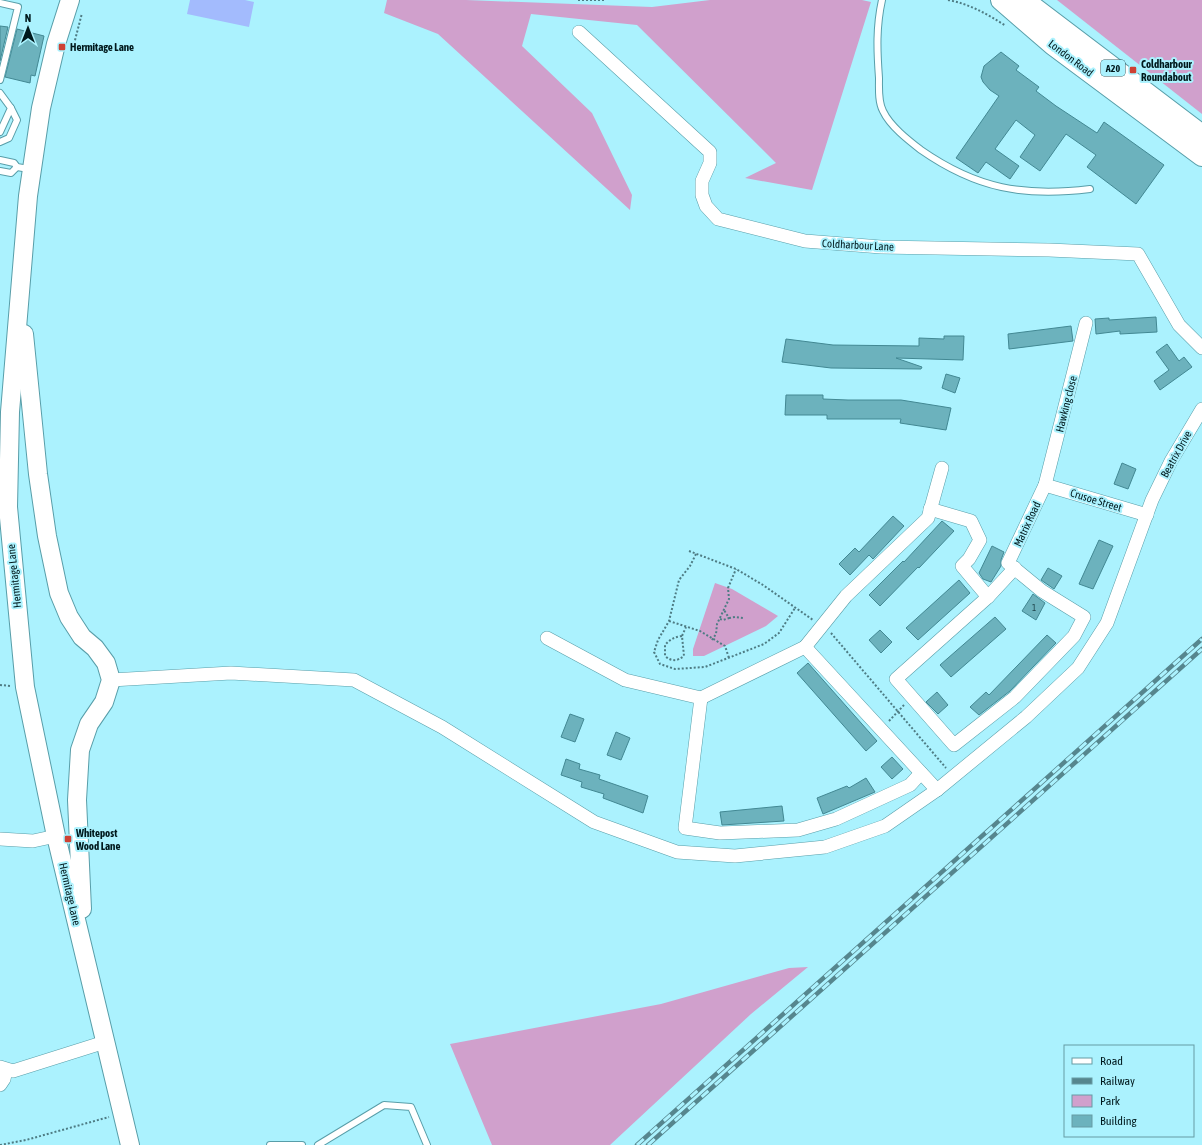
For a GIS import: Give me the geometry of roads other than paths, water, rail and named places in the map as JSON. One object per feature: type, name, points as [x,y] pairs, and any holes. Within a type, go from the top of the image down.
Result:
[{"type":"main road","name":"London Road","points":[[1001,0],[1053,45],[1202,156]]},
{"type":"main road","name":"London Road","points":[[1024,0],[1202,135]]},
{"type":"main road","name":"Hermitage Lane","points":[[76,6],[56,44],[24,168],[19,294],[4,436],[8,507],[25,687],[56,836],[130,1145]]},
{"type":"main road","points":[[19,294],[38,474],[47,536],[59,593],[69,617],[82,637],[95,648],[106,663],[111,680],[104,702],[89,724],[80,750],[77,800],[84,952]]},
{"type":"street","name":"Coldharbour Lane","points":[[579,32],[710,152],[710,163],[702,181],[702,195],[706,206],[718,219],[805,242],[881,247],[1049,250],[1138,254],[1179,325],[1202,348]]},
{"type":"street","name":"Hawking close","points":[[1045,485],[1086,322]]},
{"type":"street","name":"Beatrix Drive","points":[[111,680],[231,673],[354,680],[442,727],[594,822],[677,852],[735,856],[825,847],[885,826],[937,790],[1026,717],[1078,668],[1107,623],[1152,500],[1171,461],[1202,409]]},
{"type":"street","points":[[547,638],[625,680],[701,698],[805,647],[846,596],[928,518],[942,468]]},
{"type":"street","name":"Crusoe Street","points":[[1045,485],[1147,515]]},
{"type":"street","name":"Matrix Road","points":[[1012,566],[1042,590],[1084,617],[1074,636],[1015,697],[954,745],[896,679],[988,597],[1012,566],[1045,485]]},
{"type":"street","points":[[930,510],[971,521],[980,540],[969,559],[962,566],[988,597]]},
{"type":"street","points":[[805,647],[937,790]]},
{"type":"street","points":[[701,698],[685,828],[720,833],[798,830],[836,819],[910,785],[921,773]]},
{"type":"street","points":[[0,839],[33,841],[56,836]]},
{"type":"street","points":[[0,1085],[4,1079],[3,1068],[13,1071],[105,1042]]},
{"type":"lane","points":[[882,0],[876,42],[879,92],[883,111],[897,130],[931,157],[956,172],[984,184],[1020,191],[1043,193],[1090,188]]},
{"type":"lane","points":[[0,3],[18,7],[0,80]]},
{"type":"lane","points":[[0,93],[11,108],[17,120],[9,138],[0,142]]},
{"type":"lane","points":[[0,132],[11,108]]},
{"type":"lane","points":[[0,160],[14,162],[24,168]]},
{"type":"lane","points":[[0,171],[11,172],[24,168]]},
{"type":"lane","points":[[318,1145],[384,1105],[411,1107],[427,1145]]},
{"type":"lane","points":[[270,1145],[302,1145]]},
{"type":"water","points":[[190,0],[245,0],[254,2],[249,27],[187,14]]},
{"type":"railway","points":[[637,1145],[1202,639]]},
{"type":"railway","points":[[648,1145],[1202,649]]},
{"type":"place","name":"Hermitage Lane","points":[[62,47]]},
{"type":"place","name":"Coldharbour Roundabout","points":[[1133,70]]},
{"type":"place","name":"Whitepost Wood Lane","points":[[68,839]]}]
